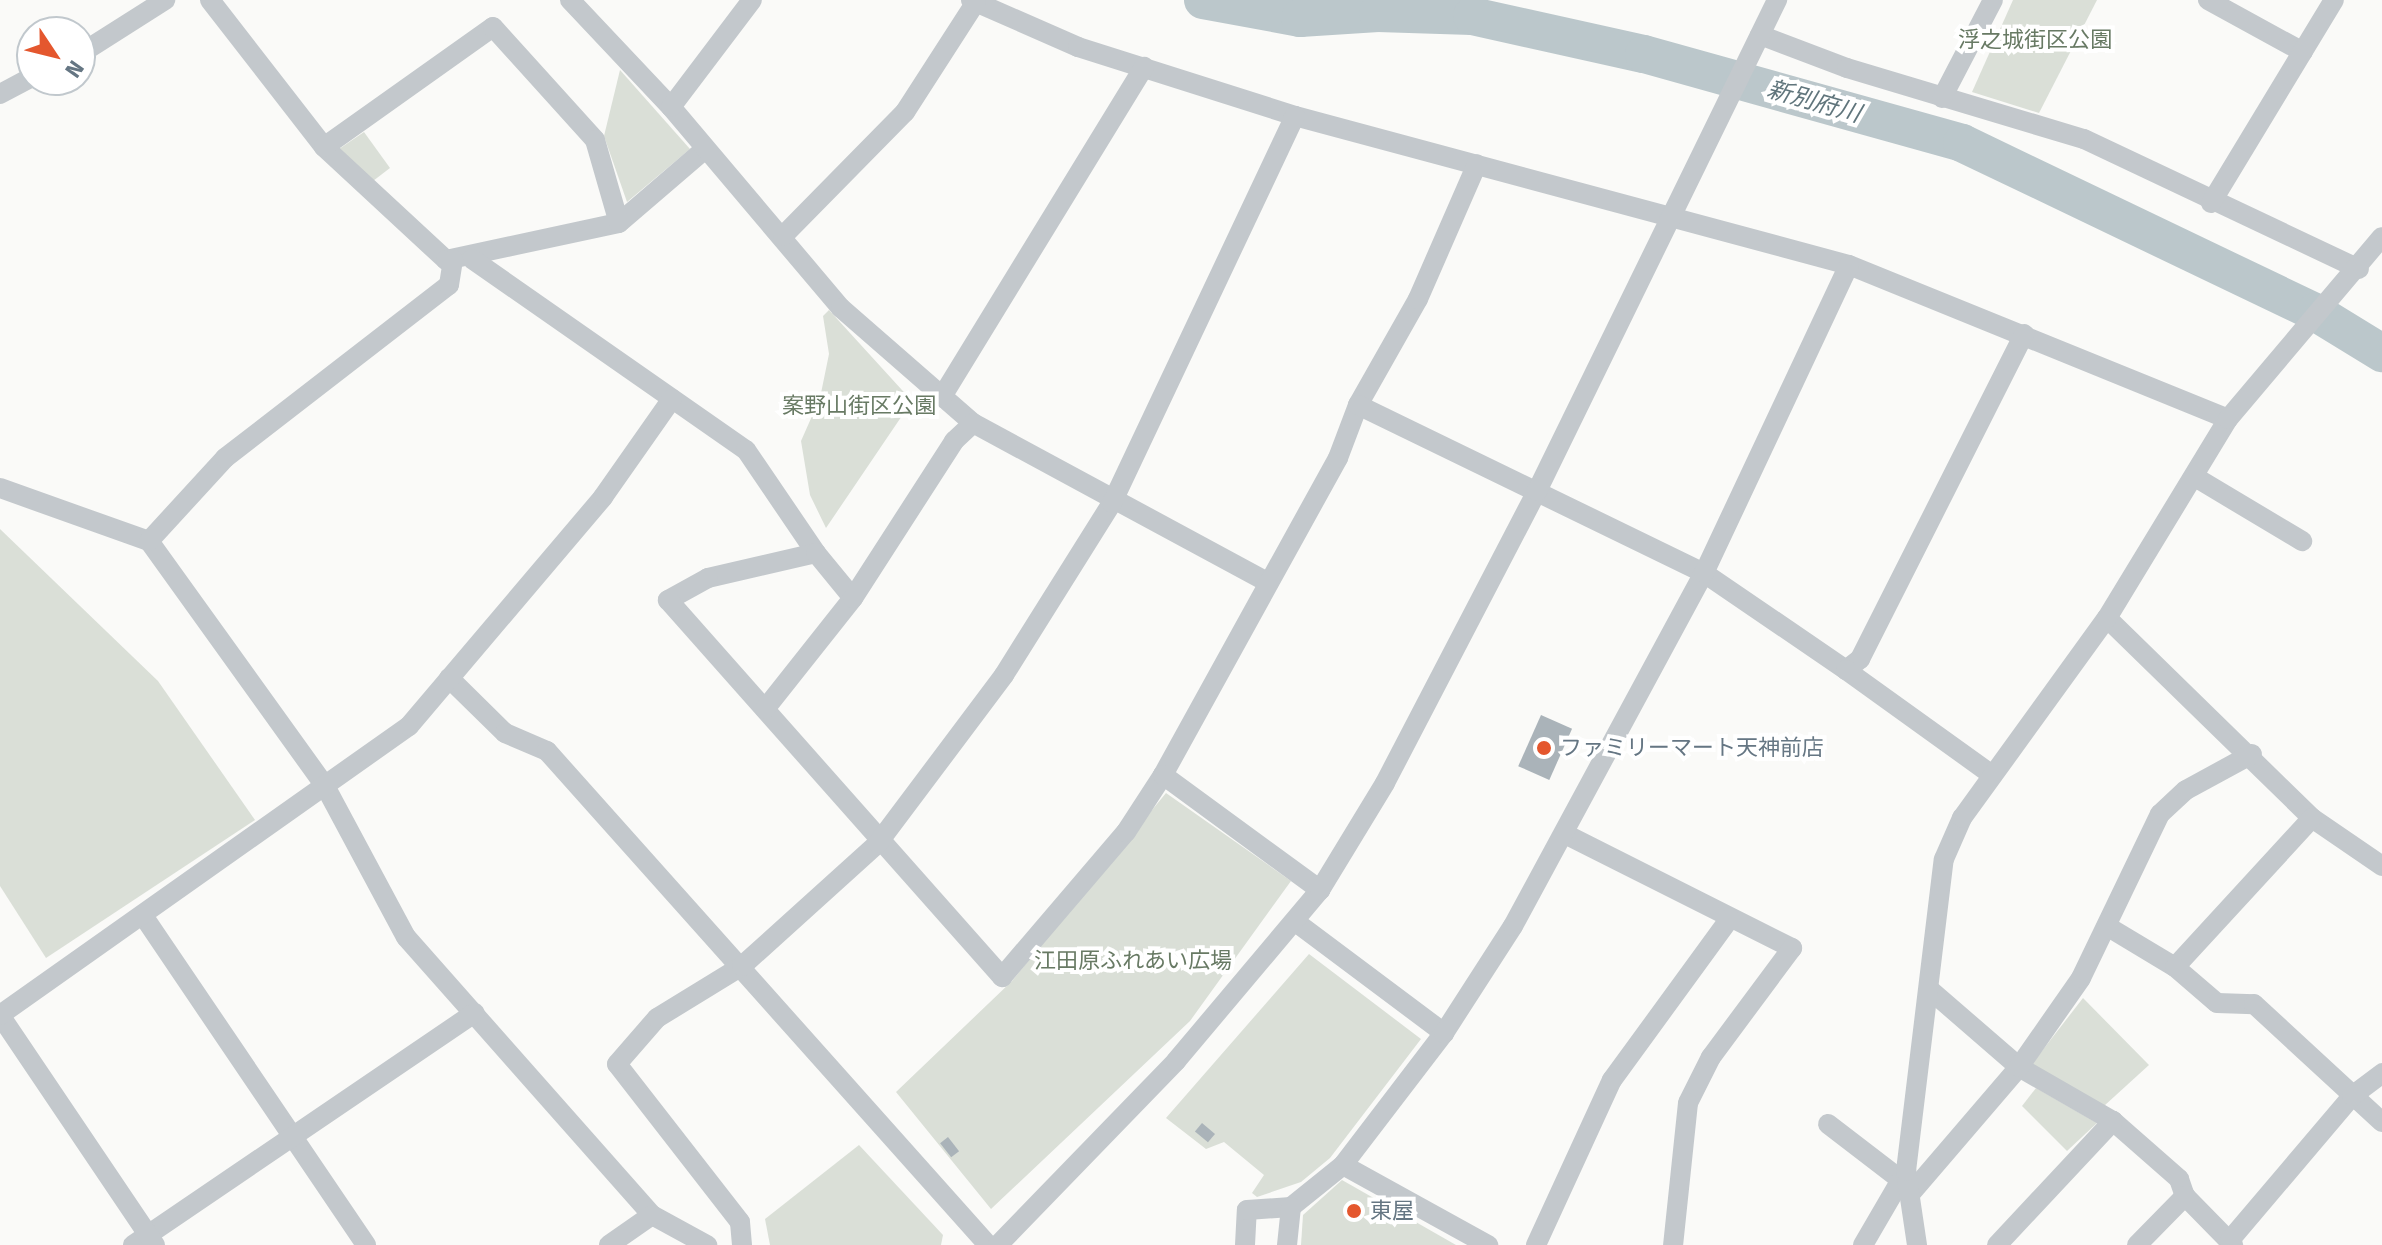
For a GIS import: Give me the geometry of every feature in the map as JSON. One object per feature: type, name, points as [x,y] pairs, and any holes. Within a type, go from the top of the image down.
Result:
[{"type":"street","points":[[96,44],[165,0]]},
{"type":"street","points":[[210,0],[324,147],[462,259],[746,450],[816,553],[853,598]]},
{"type":"street","points":[[570,0],[671,107],[841,308],[973,423],[1112,503],[1269,583]]},
{"type":"street","points":[[671,107],[752,0]]},
{"type":"street","points":[[998,1245],[1176,1061],[1297,923],[1320,890],[1385,783],[1537,491],[1777,0]]},
{"type":"street","points":[[1942,98],[1993,0]]},
{"type":"street","points":[[2208,0],[2303,52]]},
{"type":"street","points":[[2211,203],[2334,0]]},
{"type":"street","points":[[783,236],[905,112],[973,1],[1078,47],[1295,116],[1671,213],[1849,265],[2232,414]]},
{"type":"street","points":[[324,147],[493,27],[595,140],[619,223]]},
{"type":"street","points":[[1760,35],[1942,98],[2084,139],[2356,274]]},
{"type":"street","points":[[943,395],[1144,67]]},
{"type":"street","points":[[742,1245],[740,1222],[617,1064],[657,1018],[742,966],[878,843],[1055,602],[1112,503],[1295,116]]},
{"type":"street","points":[[462,259],[619,223],[705,149]]},
{"type":"street","points":[[816,553],[708,578],[668,600],[878,843],[1002,977],[1126,832],[1163,775],[1338,458],[1358,405],[1418,299],[1477,164]]},
{"type":"street","points":[[1917,1245],[1906,1181],[1944,859],[1962,818],[2107,618],[2232,414],[2356,274],[2382,237]]},
{"type":"street","points":[[149,541],[260,427],[449,285],[462,259]]},
{"type":"street","points":[[1245,1245],[1247,1210],[1291,1207],[1343,1165],[1444,1033],[1567,835],[1704,573],[1849,265]]},
{"type":"street","points":[[1846,670],[1860,659],[2024,334]]},
{"type":"street","points":[[475,1013],[145,1242],[0,1015],[144,917],[409,726],[603,497],[672,399]]},
{"type":"street","points":[[1358,405],[1704,573],[1992,775]]},
{"type":"street","points":[[765,709],[853,598],[954,441],[973,423]]},
{"type":"street","points":[[2195,477],[2302,541]]},
{"type":"street","points":[[0,488],[149,541],[325,786],[406,937],[652,1215],[697,1243]]},
{"type":"street","points":[[2107,618],[2252,754],[2312,818],[2382,866]]},
{"type":"street","points":[[449,678],[505,733],[547,751],[988,1245]]},
{"type":"street","points":[[1863,1245],[1906,1181],[2019,1067],[2110,928],[2126,877],[2160,814],[2186,790],[2252,754]]},
{"type":"street","points":[[1163,775],[1320,890]]},
{"type":"street","points":[[2175,967],[2312,818]]},
{"type":"street","points":[[1567,835],[1792,948],[1711,1057],[1688,1103],[1673,1245]]},
{"type":"street","points":[[144,917],[366,1245]]},
{"type":"street","points":[[1536,1245],[1612,1080],[1730,918]]},
{"type":"street","points":[[1297,923],[1444,1033]]},
{"type":"street","points":[[2110,928],[2175,967],[2217,1003],[2254,1004],[2382,1122]]},
{"type":"street","points":[[1929,989],[2019,1067],[2113,1121],[2179,1179],[2185,1196],[2231,1242],[2352,1096],[2382,1073]]},
{"type":"street","points":[[1997,1245],[2113,1121]]},
{"type":"street","points":[[1828,1124],[1906,1181]]},
{"type":"street","points":[[1343,1165],[1488,1245]]},
{"type":"street","points":[[2137,1245],[2185,1196]]},
{"type":"street","points":[[1287,1245],[1291,1207]]},
{"type":"street","points":[[609,1245],[652,1215]]},
{"type":"green space","name":"浮之城街区公園","points":[[2013,0],[2097,0],[2039,113],[1972,92]]},
{"type":"green space","points":[[620,70],[690,149],[627,202],[604,136]]},
{"type":"green space","points":[[364,132],[390,168],[373,181],[339,149]]},
{"type":"green space","name":"案野山街区公園","points":[[829,310],[912,401],[826,528],[810,495],[801,441],[820,398],[829,354],[823,316]]},
{"type":"green space","points":[[0,529],[158,681],[255,820],[46,958],[0,886]]},
{"type":"green space","name":"江田原ふれあい広場","points":[[1166,793],[1291,881],[1190,1021],[991,1209],[896,1092],[1012,981]]},
{"type":"green space","name":"江田原ふれあい広場","points":[[1309,954],[1421,1039],[1330,1158],[1301,1182],[1257,1197],[1252,1193],[1264,1175],[1224,1142],[1206,1149],[1166,1118]]},
{"type":"green space","points":[[2083,998],[2149,1065],[2104,1106],[2031,1065]]},
{"type":"green space","points":[[2036,1088],[2097,1123],[2067,1151],[2022,1106]]},
{"type":"green space","points":[[859,1145],[943,1235],[941,1245],[770,1245],[765,1219]]},
{"type":"green space","points":[[1342,1180],[1456,1245],[1301,1245],[1303,1215]]},
{"type":"building","name":"ファミリーマート天神前店","points":[[1541,715],[1572,729],[1549,780],[1518,766]]},
{"type":"building","points":[[1202,1123],[1215,1134],[1208,1142],[1195,1131]]},
{"type":"building","points":[[948,1137],[959,1151],[951,1157],[940,1143]]},
{"type":"waterway","name":"新別府川","points":[[1203,0],[1300,18],[1378,13],[1472,16],[1644,54],[1962,143],[2315,312],[2382,353]]},
{"type":"place","name":"ファミリーマート天神前店","points":[[1544,748]]},
{"type":"place","name":"東屋","points":[[1354,1211]]}]
